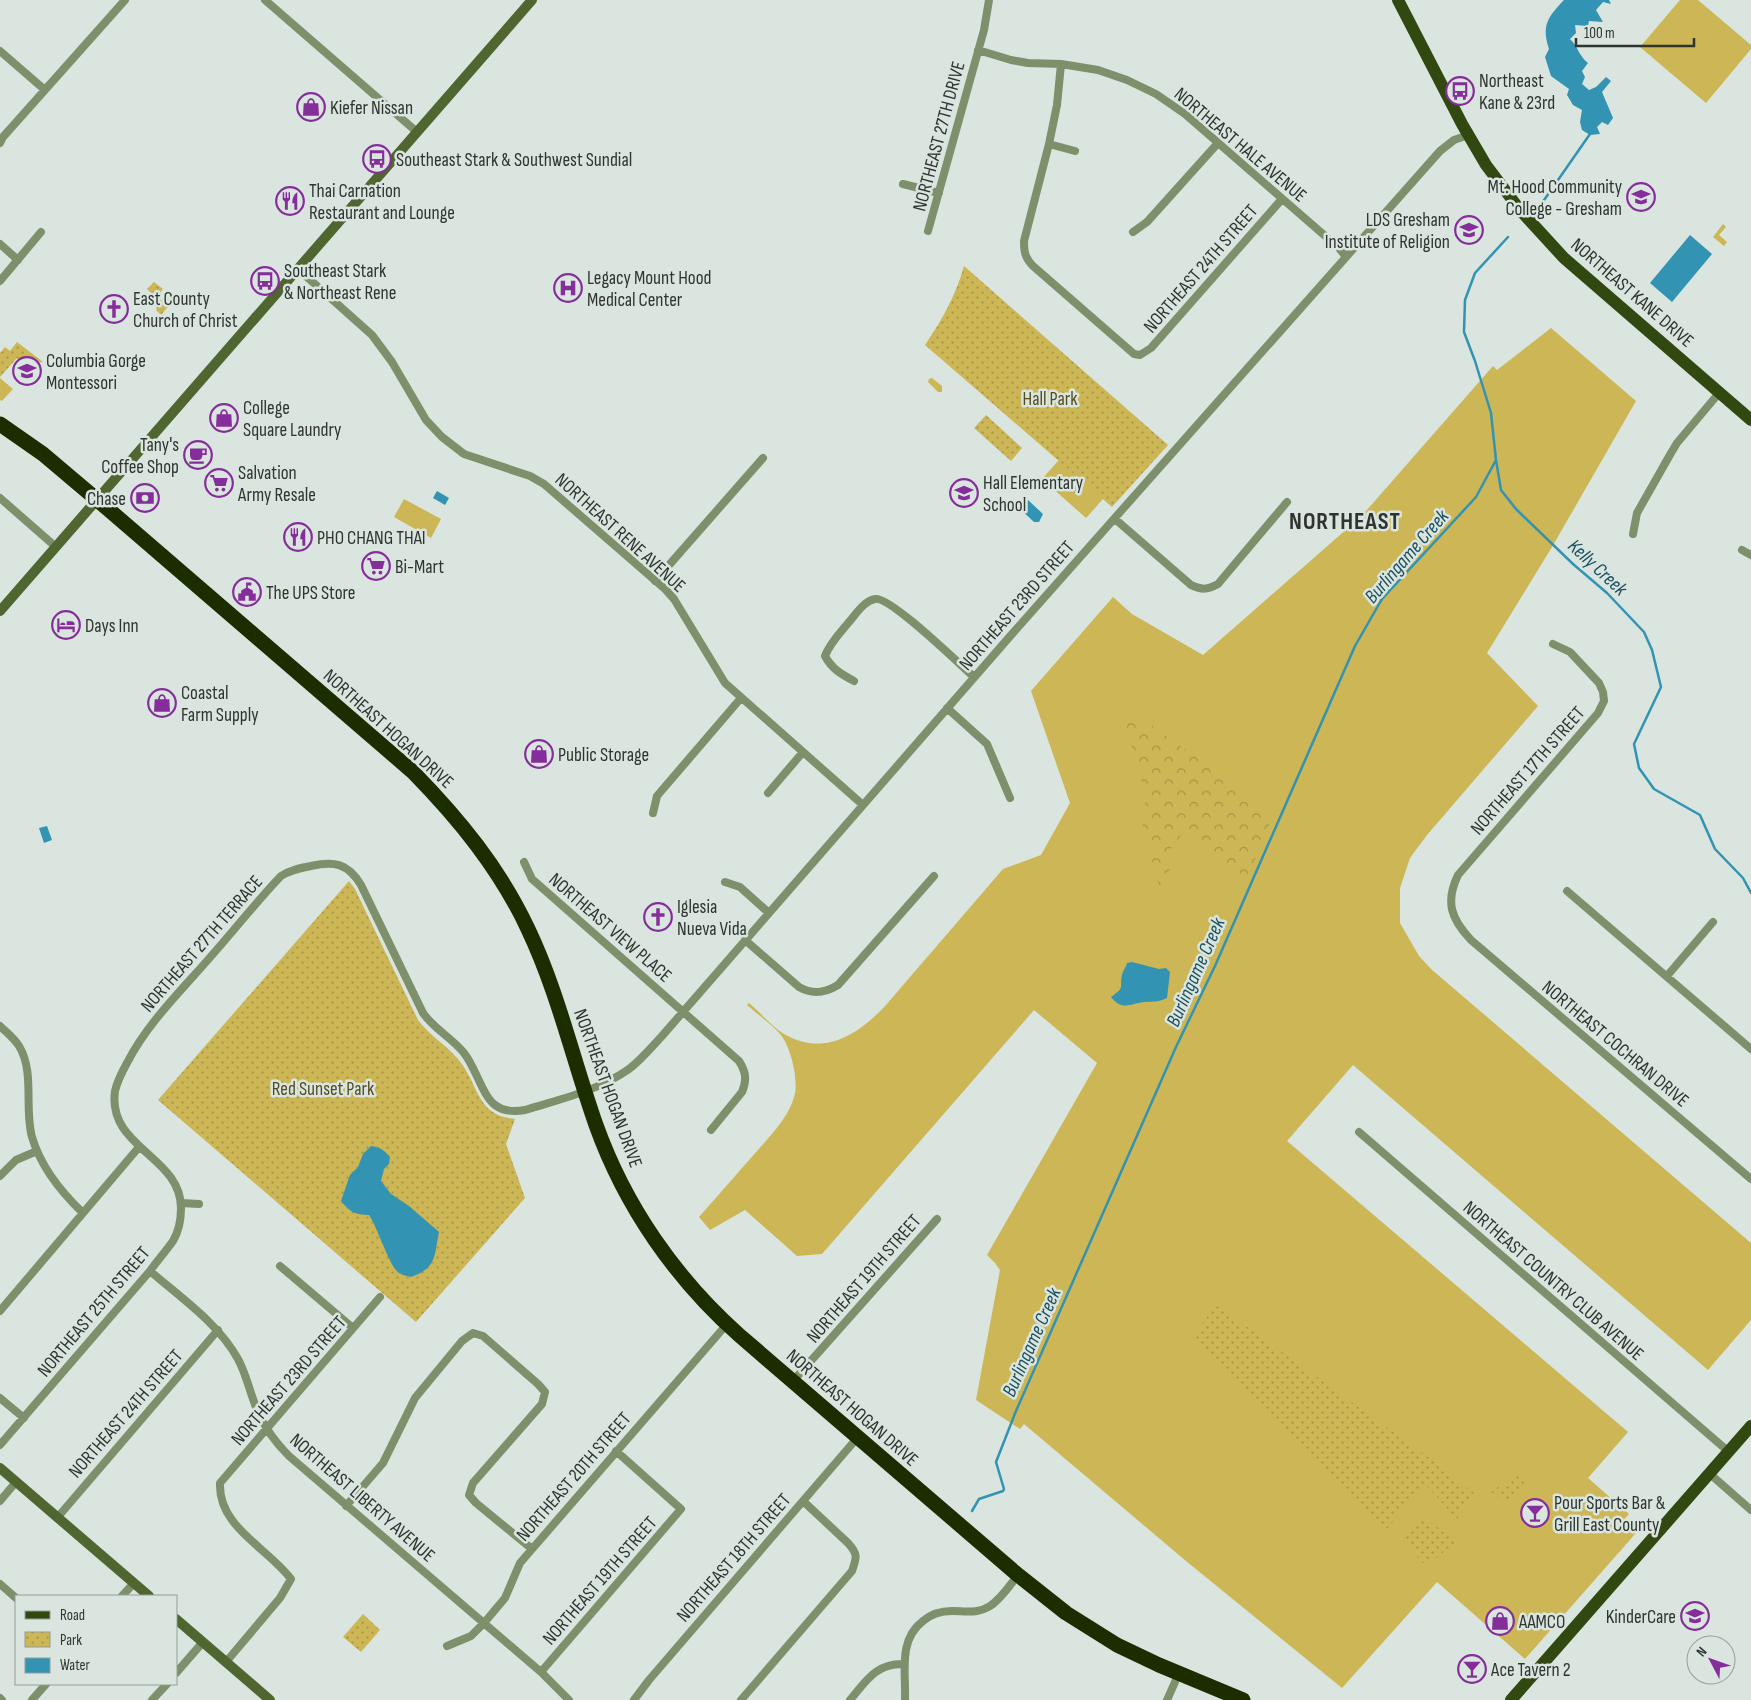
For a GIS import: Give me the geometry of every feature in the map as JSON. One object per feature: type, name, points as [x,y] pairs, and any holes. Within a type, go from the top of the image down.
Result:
[{"type":"highway","name":"NORTHEAST HOGAN DRIVE","points":[[0,424],[43,454],[412,772],[465,828],[494,868],[519,909],[531,935],[549,977],[584,1091],[611,1162],[637,1211],[672,1263],[696,1292],[727,1324],[1051,1602],[1098,1634],[1128,1651],[1243,1700]]},
{"type":"main road","points":[[0,611],[532,0]]},
{"type":"main road","name":"NORTHEAST KANE DRIVE","points":[[1398,0],[1468,135],[1498,181],[1520,210],[1554,248],[1751,420]]},
{"type":"main road","points":[[1511,1700],[1750,1429]]},
{"type":"main road","points":[[0,1468],[148,1595]]},
{"type":"main road","points":[[178,1621],[270,1700]]},
{"type":"street","points":[[0,143],[125,0]]},
{"type":"street","points":[[265,0],[417,132]]},
{"type":"street","points":[[978,50],[988,13],[989,0]]},
{"type":"street","name":"NORTHEAST HALE AVENUE","points":[[978,50],[1028,63],[1061,64],[1098,70],[1144,87],[1170,103],[1218,143],[1339,248],[1346,257]]},
{"type":"street","name":"NORTHEAST 27TH DRIVE","points":[[928,231],[978,50]]},
{"type":"street","points":[[0,51],[45,90]]},
{"type":"street","points":[[1061,64],[1057,106],[1049,144],[1075,151]]},
{"type":"street","name":"NORTHEAST 23RD STREET","points":[[327,862],[351,871],[357,878],[423,1013],[464,1053],[491,1102],[501,1109],[515,1112],[525,1110],[584,1091],[605,1082],[637,1062],[683,1012],[947,708],[1440,151],[1454,140],[1468,135]]},
{"type":"street","points":[[1133,232],[1147,222],[1218,143]]},
{"type":"street","name":"NORTHEAST 24TH STREET","points":[[1049,144],[1024,241],[1024,252],[1027,260],[1129,351],[1140,355],[1151,348],[1282,199]]},
{"type":"street","points":[[903,184],[939,193]]},
{"type":"street","points":[[0,281],[41,232]]},
{"type":"street","points":[[0,244],[18,260]]},
{"type":"street","name":"NORTHEAST RENE AVENUE","points":[[298,269],[372,335],[392,362],[426,420],[442,437],[469,456],[530,476],[544,484],[655,581],[674,599],[725,683],[863,805]]},
{"type":"street","points":[[1633,534],[1636,513],[1677,443],[1719,393]]},
{"type":"street","points":[[655,581],[763,458]]},
{"type":"street","points":[[1,501],[56,547]]},
{"type":"street","points":[[1115,519],[1191,585],[1201,590],[1218,584],[1287,502]]},
{"type":"street","points":[[1742,550],[1751,555]]},
{"type":"street","points":[[854,681],[838,672],[830,665],[825,656],[828,647],[864,605],[875,599],[884,600],[898,610],[974,678]]},
{"type":"street","name":"NORTHEAST 17TH STREET","points":[[1461,929],[1456,921],[1451,903],[1451,893],[1458,875],[1598,713],[1604,702],[1600,683],[1570,652],[1553,644]]},
{"type":"street","points":[[653,813],[657,796],[741,698]]},
{"type":"street","points":[[947,708],[987,744],[1010,798]]},
{"type":"street","points":[[768,793],[803,752]]},
{"type":"street","name":"NORTHEAST 27TH TERRACE","points":[[181,1204],[173,1178],[139,1147],[122,1126],[116,1109],[115,1090],[121,1074],[142,1036],[276,881],[294,869],[327,862]]},
{"type":"street","name":"NORTHEAST VIEW PLACE","points":[[524,862],[532,879],[739,1060],[746,1077],[745,1085],[742,1092],[711,1130]]},
{"type":"street","points":[[745,940],[799,987],[808,992],[818,993],[829,990],[838,985],[934,876]]},
{"type":"street","points":[[725,882],[740,887],[769,913]]},
{"type":"street","points":[[1567,891],[1751,1049]]},
{"type":"street","points":[[1666,976],[1712,922]]},
{"type":"street","name":"NORTHEAST COCHRAN DRIVE","points":[[1461,929],[1471,940],[1751,1179]]},
{"type":"street","points":[[0,1026],[18,1046],[26,1063],[29,1122],[37,1151],[54,1182],[83,1213]]},
{"type":"street","name":"NORTHEAST COUNTRY CLUB AVENUE","points":[[1359,1132],[1728,1452]]},
{"type":"street","points":[[0,1311],[139,1147]]},
{"type":"street","points":[[0,1176],[16,1160],[37,1151]]},
{"type":"street","points":[[181,1204],[199,1204]]},
{"type":"street","name":"NORTHEAST 25TH STREET","points":[[0,1446],[150,1271],[173,1241],[180,1223],[181,1204]]},
{"type":"street","name":"NORTHEAST 19TH STREET","points":[[793,1381],[937,1219]]},
{"type":"street","points":[[280,1266],[353,1328]]},
{"type":"street","name":"NORTHEAST LIBERTY AVENUE","points":[[150,1271],[218,1330],[244,1370],[253,1400],[266,1430],[289,1456],[541,1672],[568,1700]]},
{"type":"street","name":"NORTHEAST 23RD STREET","points":[[226,1662],[280,1598],[291,1579],[281,1566],[229,1518],[220,1494],[220,1483],[380,1297]]},
{"type":"street","name":"NORTHEAST 20TH STREET","points":[[447,1646],[471,1636],[484,1623],[505,1598],[515,1570],[532,1549],[727,1324]]},
{"type":"street","name":"NORTHEAST 24TH STREET","points":[[57,1518],[218,1330]]},
{"type":"street","points":[[346,1506],[383,1463],[415,1398],[462,1341],[473,1332],[483,1336],[545,1392],[542,1404],[473,1483],[469,1495],[476,1503],[532,1549]]},
{"type":"street","points":[[0,1398],[24,1418]]},
{"type":"street","name":"NORTHEAST 18TH STREET","points":[[634,1700],[655,1672],[858,1437]]},
{"type":"street","name":"NORTHEAST 19TH STREET","points":[[541,1672],[681,1509],[616,1451]]},
{"type":"street","points":[[1710,1474],[1751,1510]]},
{"type":"street","points":[[0,1501],[16,1482]]},
{"type":"street","points":[[741,1700],[852,1571],[856,1558],[854,1549],[803,1501]]},
{"type":"street","points":[[906,1700],[904,1664],[906,1646],[918,1624],[940,1612],[975,1612],[984,1609],[996,1600],[1018,1575]]},
{"type":"street","points":[[123,1595],[134,1583]]},
{"type":"street","points":[[0,1584],[15,1597]]},
{"type":"street","points":[[178,1671],[203,1642]]},
{"type":"street","points":[[850,1700],[877,1670],[886,1666],[904,1664]]},
{"type":"street","points":[[1167,1700],[1179,1673]]},
{"type":"street","points":[[32,1700],[45,1685]]},
{"type":"street","points":[[152,1700],[165,1685]]},
{"type":"green space","points":[[1680,0],[1698,0],[1751,45],[1751,49],[1706,103],[1640,47]]},
{"type":"green space","points":[[1723,224],[1726,227],[1719,235],[1727,242],[1724,246],[1713,237]]},
{"type":"green space","name":"Hall Park","points":[[964,266],[1168,445],[1112,507],[925,345],[948,307]]},
{"type":"green space","points":[[154,282],[163,289],[157,297],[162,301],[167,296],[172,302],[161,315],[156,310],[157,308],[148,300],[152,294],[147,289]]},
{"type":"green space","points":[[1551,328],[1636,401],[1552,547],[1487,653],[1538,706],[1427,835],[1410,858],[1400,888],[1400,923],[1419,956],[1431,969],[1751,1243],[1751,1320],[1708,1370],[1353,1065],[1287,1141],[1628,1432],[1588,1478],[1629,1514],[1623,1521],[1636,1533],[1525,1659],[1437,1582],[1342,1688],[1186,1561],[1024,1424],[1020,1429],[976,1400],[1000,1270],[987,1255],[1097,1063],[1034,1010],[822,1254],[797,1256],[745,1210],[710,1230],[699,1217],[776,1129],[788,1112],[795,1094],[795,1072],[785,1041],[773,1027],[747,1005],[749,1003],[779,1031],[799,1041],[826,1043],[852,1033],[886,1005],[1003,869],[1041,855],[1070,803],[1031,691],[1113,597],[1132,614],[1203,655],[1366,511],[1493,366],[1497,370]]},
{"type":"green space","points":[[17,342],[43,362],[24,364],[17,358],[0,377],[0,353],[5,347],[10,351]]},
{"type":"green space","points":[[0,378],[13,389],[2,401],[0,400]]},
{"type":"green space","points":[[932,378],[942,386],[942,392],[938,392],[928,382]]},
{"type":"green space","points":[[986,415],[1022,448],[1011,461],[974,428]]},
{"type":"green space","points":[[1099,415],[1143,454],[1086,518],[1042,479]]},
{"type":"green space","points":[[404,499],[441,519],[431,538],[394,517]]},
{"type":"green space","points":[[1137,715],[1274,813],[1248,877],[1235,871],[1205,845],[1184,832],[1167,853],[1172,886],[1160,889],[1142,825],[1146,797],[1126,726]]},
{"type":"green space","name":"Red Sunset Park","points":[[349,881],[355,889],[418,1020],[457,1058],[485,1105],[492,1112],[502,1117],[515,1119],[506,1144],[525,1198],[416,1322],[158,1100]]},
{"type":"green space","points":[[1215,1304],[1441,1466],[1475,1494],[1457,1519],[1425,1484],[1386,1530],[1192,1340]]},
{"type":"green space","points":[[1520,1472],[1526,1482],[1505,1502],[1491,1492]]},
{"type":"green space","points":[[1423,1516],[1456,1542],[1426,1566],[1401,1539]]},
{"type":"green space","points":[[363,1614],[380,1630],[361,1652],[343,1637]]},
{"type":"water","points":[[1564,0],[1609,0],[1611,4],[1603,2],[1596,10],[1603,22],[1589,21],[1588,26],[1575,25],[1576,33],[1570,39],[1588,63],[1582,71],[1585,77],[1582,84],[1589,90],[1596,87],[1606,77],[1611,81],[1602,92],[1613,118],[1608,125],[1602,122],[1597,127],[1600,134],[1590,135],[1582,130],[1580,122],[1582,110],[1573,105],[1567,95],[1569,89],[1551,76],[1545,57],[1549,49],[1546,27],[1554,11]]},
{"type":"water","points":[[1690,235],[1712,254],[1672,302],[1650,283]]},
{"type":"water","points":[[437,491],[449,498],[445,505],[433,498]]},
{"type":"water","points":[[1028,500],[1043,514],[1039,522],[1034,522],[1019,508],[1023,501]]},
{"type":"water","points":[[47,826],[52,840],[44,843],[39,828]]},
{"type":"water","points":[[1132,962],[1159,969],[1166,968],[1170,972],[1167,998],[1126,1006],[1119,1004],[1111,997],[1121,987],[1122,975],[1127,963]]},
{"type":"water","points":[[371,1146],[382,1149],[390,1157],[389,1164],[384,1169],[381,1181],[391,1194],[409,1206],[439,1232],[435,1254],[430,1265],[426,1270],[411,1277],[400,1274],[395,1269],[369,1215],[353,1212],[341,1201],[350,1175],[358,1167],[363,1154]]},
{"type":"waterway","name":"Kelly Creek","points":[[1542,203],[1590,134]]},
{"type":"waterway","name":"Kelly Creek","points":[[1508,237],[1475,273],[1465,300],[1464,332],[1491,413],[1501,490],[1516,509],[1573,564],[1607,593],[1644,632],[1652,650],[1661,687],[1634,744],[1639,768],[1654,789],[1700,815],[1715,849],[1743,878],[1751,893]]},
{"type":"waterway","name":"Burlingame Creek","points":[[972,1511],[979,1499],[1004,1489],[996,1462],[1016,1411],[1176,1047],[1215,966],[1355,646],[1382,599],[1476,497],[1496,460]]},
{"type":"place","name":"Northeast Kane & 23rd","points":[[1460,91]]},
{"type":"place","name":"Kiefer Nissan","points":[[311,107]]},
{"type":"place","name":"Southeast Stark & Southwest Sundial","points":[[377,159]]},
{"type":"place","name":"Mt. Hood Community College - Gresham","points":[[1641,197]]},
{"type":"place","name":"Thai Carnation Restaurant and Lounge","points":[[290,201]]},
{"type":"place","name":"LDS Gresham Institute of Religion","points":[[1469,230]]},
{"type":"place","name":"Southeast Stark & Northeast Rene","points":[[265,281]]},
{"type":"place","name":"Legacy Mount Hood Medical Center","points":[[568,288]]},
{"type":"place","name":"East County Church of Christ","points":[[114,309]]},
{"type":"place","name":"Columbia Gorge Montessori","points":[[27,371]]},
{"type":"place","name":"College Square Laundry","points":[[224,418]]},
{"type":"place","name":"Tany's Coffee Shop","points":[[198,455]]},
{"type":"place","name":"Salvation Army Resale","points":[[219,483]]},
{"type":"place","name":"Hall Elementary School","points":[[964,493]]},
{"type":"place","name":"Chase","points":[[145,498]]},
{"type":"place","name":"PHO CHANG THAI","points":[[298,537]]},
{"type":"place","name":"Bi-Mart","points":[[376,566]]},
{"type":"place","name":"The UPS Store","points":[[247,592]]},
{"type":"place","name":"Days Inn","points":[[66,625]]},
{"type":"place","name":"Coastal Farm Supply","points":[[162,703]]},
{"type":"place","name":"Public Storage","points":[[539,754]]},
{"type":"place","name":"Iglesia Nueva Vida","points":[[658,917]]},
{"type":"place","name":"Pour Sports Bar & Grill East County","points":[[1535,1513]]},
{"type":"place","name":"KinderCare","points":[[1695,1616]]},
{"type":"place","name":"AAMCO","points":[[1500,1621]]},
{"type":"place","name":"Ace Tavern 2","points":[[1472,1669]]},
{"type":"district","name":"NORTHEAST","points":[[1345,521]]}]
